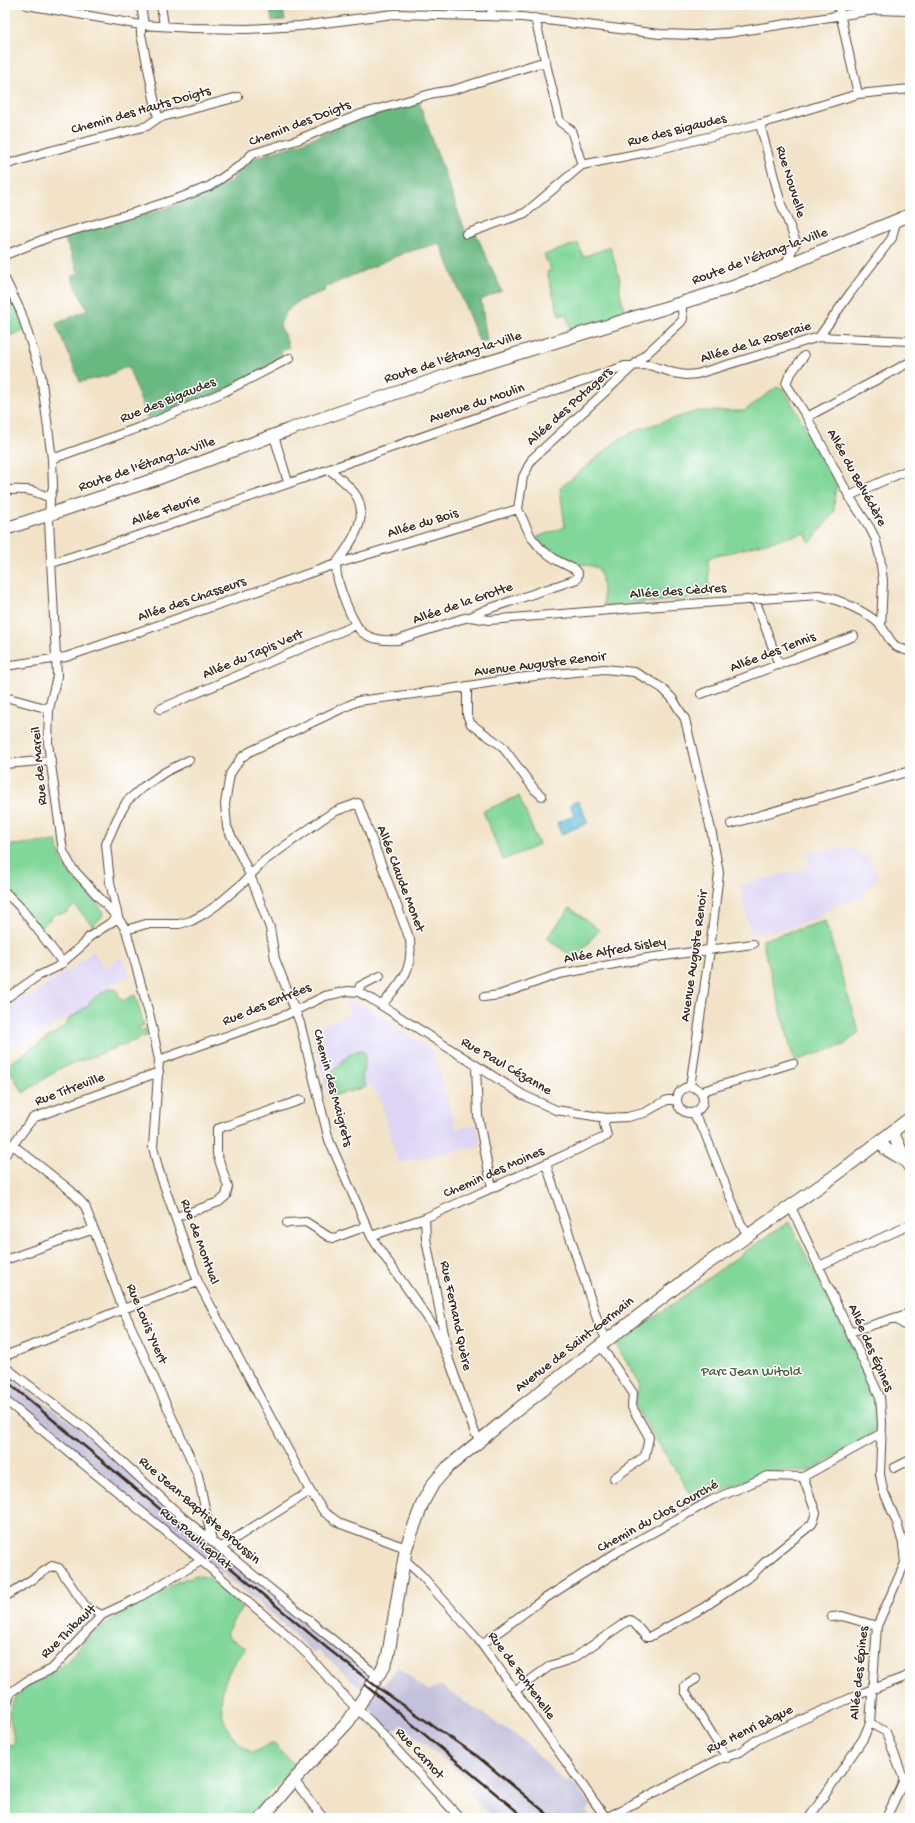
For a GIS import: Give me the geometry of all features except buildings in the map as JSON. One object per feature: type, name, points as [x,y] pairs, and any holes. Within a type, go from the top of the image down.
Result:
[{"type":"street","points":[[27,5],[143,25],[164,26],[247,29],[300,26],[388,14],[535,18],[660,34],[706,35],[728,34],[840,14],[875,10],[910,10]]},
{"type":"street","points":[[141,5],[143,25],[141,34],[158,118]]},
{"type":"street","points":[[161,5],[164,26]]},
{"type":"street","points":[[489,5],[494,16]]},
{"type":"street","points":[[841,5],[839,9],[858,94]]},
{"type":"street","points":[[535,18],[560,122],[571,130],[582,165]]},
{"type":"street","name":"Chemin des Doigts","points":[[5,255],[47,238],[136,212],[210,186],[240,165],[252,154],[297,140],[361,114],[434,93],[453,90],[546,61]]},
{"type":"street","name":"Rue des Bigaudes","points":[[466,234],[525,213],[582,165],[642,153],[760,124],[858,94],[910,88]]},
{"type":"street","name":"Chemin des Hauts Doigts","points":[[5,165],[50,151],[147,126],[158,118],[238,97]]},
{"type":"street","name":"Rue Nouvelle","points":[[760,124],[781,204],[796,242],[788,261],[788,267]]},
{"type":"street","name":"Route de l'Étang-la-Ville","points":[[5,529],[103,500],[275,438],[387,400],[682,304],[734,290],[896,223],[910,215]]},
{"type":"street","name":"Route de l'Étang-la-Ville","points":[[896,223],[910,220]]},
{"type":"street","points":[[819,336],[892,238],[896,223]]},
{"type":"street","name":"Rue de Mareil","points":[[5,279],[21,312],[41,375],[52,459],[53,487],[50,498],[49,517],[57,676],[49,709],[48,743],[63,851],[72,868],[118,918]]},
{"type":"street","name":"Allée des Potagers","points":[[518,509],[523,477],[532,459],[681,322],[683,319],[682,304]]},
{"type":"street","name":"Allée de la Roseraie","points":[[635,365],[649,365],[659,369],[686,375],[697,374],[819,336],[910,341]]},
{"type":"street","name":"Allée du Belvédère","points":[[804,356],[787,380],[786,384],[807,418],[849,496],[870,528],[880,557],[883,581],[880,626]]},
{"type":"street","name":"Rue des Bigaudes","points":[[52,459],[146,425],[226,391],[290,358]]},
{"type":"street","points":[[807,418],[910,362]]},
{"type":"street","name":"Avenue du Moulin","points":[[288,482],[329,470],[625,366],[635,365]]},
{"type":"street","points":[[275,438],[288,482]]},
{"type":"street","points":[[849,496],[910,469]]},
{"type":"street","points":[[329,470],[357,496],[360,506],[361,516],[358,526],[352,539],[336,564],[337,576],[356,624]]},
{"type":"street","name":"Allée Fleurie","points":[[52,563],[152,531],[288,482]]},
{"type":"street","points":[[5,490],[33,490],[50,498]]},
{"type":"street","name":"Allée du Bois","points":[[336,564],[518,509]]},
{"type":"street","name":"Allée de la Grotte","points":[[356,624],[362,632],[370,636],[389,641],[398,640],[461,619],[470,618],[485,610],[577,579],[578,574],[574,569],[558,561],[542,550],[531,537],[518,509]]},
{"type":"street","name":"Route de l'Étang-la-Ville","points":[[5,533],[49,517]]},
{"type":"street","name":"Allée des Chasseurs","points":[[5,666],[55,660],[336,564]]},
{"type":"street","name":"Allée des Cèdres","points":[[470,618],[489,620],[819,595],[834,598],[846,604],[880,626]]},
{"type":"street","points":[[755,599],[779,664]]},
{"type":"street","name":"Allée du Tapis Vert","points":[[160,709],[356,624]]},
{"type":"street","points":[[880,626],[892,644],[900,649],[910,651]]},
{"type":"street","name":"Allée des Tennis","points":[[700,694],[854,636]]},
{"type":"street","name":"Avenue Auguste Renoir","points":[[250,875],[227,827],[225,816],[230,774],[241,758],[249,752],[358,700],[563,673],[612,669],[639,674],[656,684],[672,698],[685,719],[712,834],[719,873],[710,949],[690,1087]]},
{"type":"street","points":[[467,686],[467,715],[471,724],[502,746],[542,796]]},
{"type":"street","points":[[5,697],[49,709]]},
{"type":"street","points":[[5,764],[51,760]]},
{"type":"street","points":[[5,999],[38,976],[62,963],[84,944],[89,937],[118,918],[110,882],[106,844],[117,819],[127,801],[143,787],[165,772],[189,760]]},
{"type":"street","points":[[731,824],[910,771]]},
{"type":"street","name":"Allée Claude Monet","points":[[250,875],[264,861],[324,818],[336,811],[358,803],[410,940],[411,953],[409,966],[403,979],[382,1005]]},
{"type":"street","points":[[126,930],[146,924],[179,924],[191,921],[217,906],[250,875]]},
{"type":"street","name":"Chemin des Maigrets","points":[[250,875],[270,928],[275,959],[296,1010],[312,1066],[330,1140],[371,1236],[432,1324],[449,1360]]},
{"type":"street","points":[[5,892],[21,908],[62,963]]},
{"type":"street","name":"Rue de Montval","points":[[118,918],[126,930],[150,1018],[159,1060],[160,1072],[153,1147],[158,1168],[198,1282],[310,1491],[324,1512],[341,1524],[405,1553]]},
{"type":"street","name":"Allée Alfred Sisley","points":[[484,997],[499,995],[559,974],[710,949],[753,944]]},
{"type":"street","points":[[358,992],[360,986],[380,976]]},
{"type":"street","name":"Rue des Entrées","points":[[159,1060],[296,1010],[325,996],[338,992],[358,992]]},
{"type":"street","name":"Rue Paul Cézanne","points":[[358,992],[382,1005],[476,1066],[538,1103],[567,1112],[606,1118],[627,1117],[644,1113],[667,1100],[676,1100]]},
{"type":"street","points":[[701,1094],[706,1090],[793,1063]]},
{"type":"street","points":[[476,1066],[478,1116],[492,1188]]},
{"type":"street","name":"Rue Titreville","points":[[5,1155],[33,1118],[160,1072]]},
{"type":"street","points":[[693,1113],[702,1105],[701,1094],[696,1089],[690,1087],[680,1091],[676,1100],[682,1110],[693,1113],[704,1131],[741,1224],[748,1235]]},
{"type":"street","points":[[176,1217],[219,1202],[226,1196],[228,1187],[217,1154],[218,1129],[301,1100]]},
{"type":"street","name":"Chemin des Moines","points":[[371,1236],[424,1218],[607,1136],[604,1124],[606,1118]]},
{"type":"street","name":"Avenue de Saint-Germain","points":[[262,1818],[294,1780],[338,1734],[357,1710],[378,1675],[388,1656],[405,1553],[423,1502],[434,1484],[447,1468],[603,1342],[698,1270],[791,1207],[908,1120]]},
{"type":"street","points":[[892,1133],[897,1140],[907,1163]]},
{"type":"street","points":[[880,1142],[886,1149],[907,1163]]},
{"type":"street","name":"Rue Louis Yvert","points":[[13,1145],[71,1192],[84,1206],[94,1228],[124,1309],[198,1475],[212,1541]]},
{"type":"street","points":[[546,1164],[599,1325],[603,1342],[632,1394],[632,1407],[649,1437],[645,1456],[614,1478]]},
{"type":"street","name":"Allée des Épines","points":[[791,1207],[880,1397],[882,1433],[880,1474],[883,1490],[897,1523],[907,1562],[877,1626],[874,1689],[870,1723],[863,1739],[809,1818]]},
{"type":"street","name":"Rue Fernand Quère","points":[[424,1218],[426,1239],[449,1360],[475,1433],[480,1440]]},
{"type":"street","points":[[287,1223],[306,1222],[329,1237],[334,1238],[367,1226]]},
{"type":"street","points":[[819,1266],[910,1225]]},
{"type":"street","points":[[5,1260],[94,1228]]},
{"type":"street","points":[[5,1356],[124,1309],[198,1282]]},
{"type":"street","points":[[850,1332],[910,1313]]},
{"type":"street","points":[[895,1318],[910,1329]]},
{"type":"street","name":"Rue Jean-Baptiste Broussin","points":[[5,1367],[88,1430],[181,1516],[378,1675]]},
{"type":"street","name":"Rue Paul Leplat","points":[[5,1400],[243,1595],[302,1649],[357,1710]]},
{"type":"street","points":[[516,1690],[550,1666],[574,1658],[630,1620],[634,1622],[646,1637],[649,1637],[703,1608],[752,1576],[764,1563],[812,1524],[816,1513],[803,1477],[882,1433]]},
{"type":"street","points":[[894,1468],[910,1460]]},
{"type":"street","name":"Chemin du Clos Courché","points":[[482,1644],[535,1605],[617,1552],[712,1500],[768,1476],[803,1477]]},
{"type":"street","points":[[220,1548],[310,1491]]},
{"type":"street","name":"Rue de Fontenelle","points":[[405,1553],[421,1574],[482,1644],[606,1818]]},
{"type":"street","name":"Rue Thibault","points":[[5,1708],[11,1692],[27,1681],[52,1669],[102,1615],[136,1599],[201,1560]]},
{"type":"street","points":[[5,1597],[52,1566],[55,1566],[59,1568],[86,1607],[102,1615]]},
{"type":"street","points":[[832,1617],[842,1616],[871,1623],[877,1626]]},
{"type":"street","name":"Rue Henri Bèque","points":[[606,1818],[717,1760],[727,1758],[748,1748],[758,1739],[910,1675]]},
{"type":"street","points":[[696,1679],[685,1686],[684,1691],[727,1758]]},
{"type":"street","name":"Rue Carnot","points":[[357,1710],[371,1722],[460,1818]]},
{"type":"street","points":[[5,1712],[5,1728]]},
{"type":"street","points":[[870,1723],[886,1732],[904,1780],[886,1818]]},
{"type":"street","points":[[294,1780],[323,1818]]},
{"type":"shaded area","points":[[851,847],[860,854],[867,856],[878,876],[874,883],[866,888],[862,898],[832,906],[830,909],[822,913],[824,916],[787,928],[751,935],[740,885],[810,868],[807,853]]},
{"type":"shaded area","points":[[93,951],[104,968],[122,957],[130,975],[113,983],[109,988],[89,1002],[91,1004],[69,1019],[67,1017],[57,1025],[55,1022],[50,1026],[53,1029],[5,1049],[5,1008],[25,994],[27,997],[34,995],[66,970],[68,973]]},
{"type":"shaded area","points":[[345,1001],[366,1007],[433,1052],[456,1129],[477,1124],[481,1145],[398,1163],[379,1095],[371,1086],[328,1097],[312,1032],[308,1031],[350,1014]]},
{"type":"shaded area","points":[[5,1372],[26,1390],[75,1425],[212,1543],[380,1682],[384,1684],[398,1667],[420,1685],[429,1690],[441,1686],[526,1742],[566,1784],[571,1780],[591,1806],[586,1811],[591,1818],[494,1818],[468,1794],[475,1786],[402,1725],[391,1734],[369,1707],[368,1702],[372,1697],[317,1650],[313,1653],[276,1617],[5,1395]]},
{"type":"green space","points":[[269,5],[282,5],[285,20],[272,21]]},
{"type":"green space","points":[[419,102],[466,234],[476,234],[502,291],[481,300],[487,341],[479,341],[440,243],[404,253],[324,288],[325,291],[304,299],[292,306],[283,317],[280,325],[289,347],[282,351],[278,362],[224,391],[155,417],[147,418],[128,366],[107,376],[80,382],[56,324],[87,310],[71,277],[79,273],[64,237],[184,203],[231,181],[240,168],[252,159],[301,143],[363,117]]},
{"type":"green space","points":[[578,243],[583,257],[610,247],[620,280],[620,292],[626,319],[572,335],[566,314],[559,316],[547,272],[551,270],[544,255]]},
{"type":"green space","points":[[5,284],[19,314],[24,331],[5,337]]},
{"type":"green space","points":[[777,387],[784,389],[837,485],[835,492],[834,513],[810,543],[805,533],[708,558],[710,597],[604,606],[602,579],[599,569],[577,564],[560,557],[545,546],[537,537],[565,527],[560,488],[618,440],[639,429],[698,411],[744,411]]},
{"type":"green space","points":[[519,796],[539,845],[503,860],[483,811]]},
{"type":"green space","points":[[57,841],[60,856],[68,871],[104,912],[102,917],[93,926],[74,905],[66,913],[55,914],[40,928],[5,889],[5,853],[12,845]]},
{"type":"green space","points":[[570,908],[599,930],[575,959],[547,938]]},
{"type":"green space","points":[[825,921],[859,1032],[844,1045],[794,1061],[762,940]]},
{"type":"green space","points":[[109,988],[116,989],[122,1001],[135,995],[144,1025],[138,1028],[140,1031],[145,1029],[147,1036],[59,1069],[23,1093],[7,1065],[65,1026],[69,1019]]},
{"type":"green space","points":[[361,1050],[366,1054],[362,1078],[366,1087],[332,1096],[327,1077],[347,1057],[356,1051]]},
{"type":"green space","name":"Parc Jean Witold","points":[[789,1222],[878,1397],[880,1428],[811,1471],[770,1471],[695,1501],[634,1405],[640,1383],[616,1345],[750,1248]]},
{"type":"green space","points":[[197,1575],[209,1578],[242,1607],[226,1633],[230,1639],[246,1648],[228,1675],[223,1689],[221,1704],[223,1717],[229,1731],[239,1743],[253,1753],[272,1742],[296,1766],[266,1797],[254,1818],[5,1818],[5,1747],[15,1744],[9,1713],[15,1697],[22,1688],[46,1677],[67,1662],[86,1639],[110,1621],[179,1581]]},
{"type":"water","points":[[578,801],[588,823],[561,834],[557,823],[580,813],[574,815],[570,804]]},
{"type":"railway","points":[[5,1380],[327,1648],[377,1687],[477,1756],[552,1818]]},
{"type":"railway","points":[[365,1685],[525,1818]]}]
